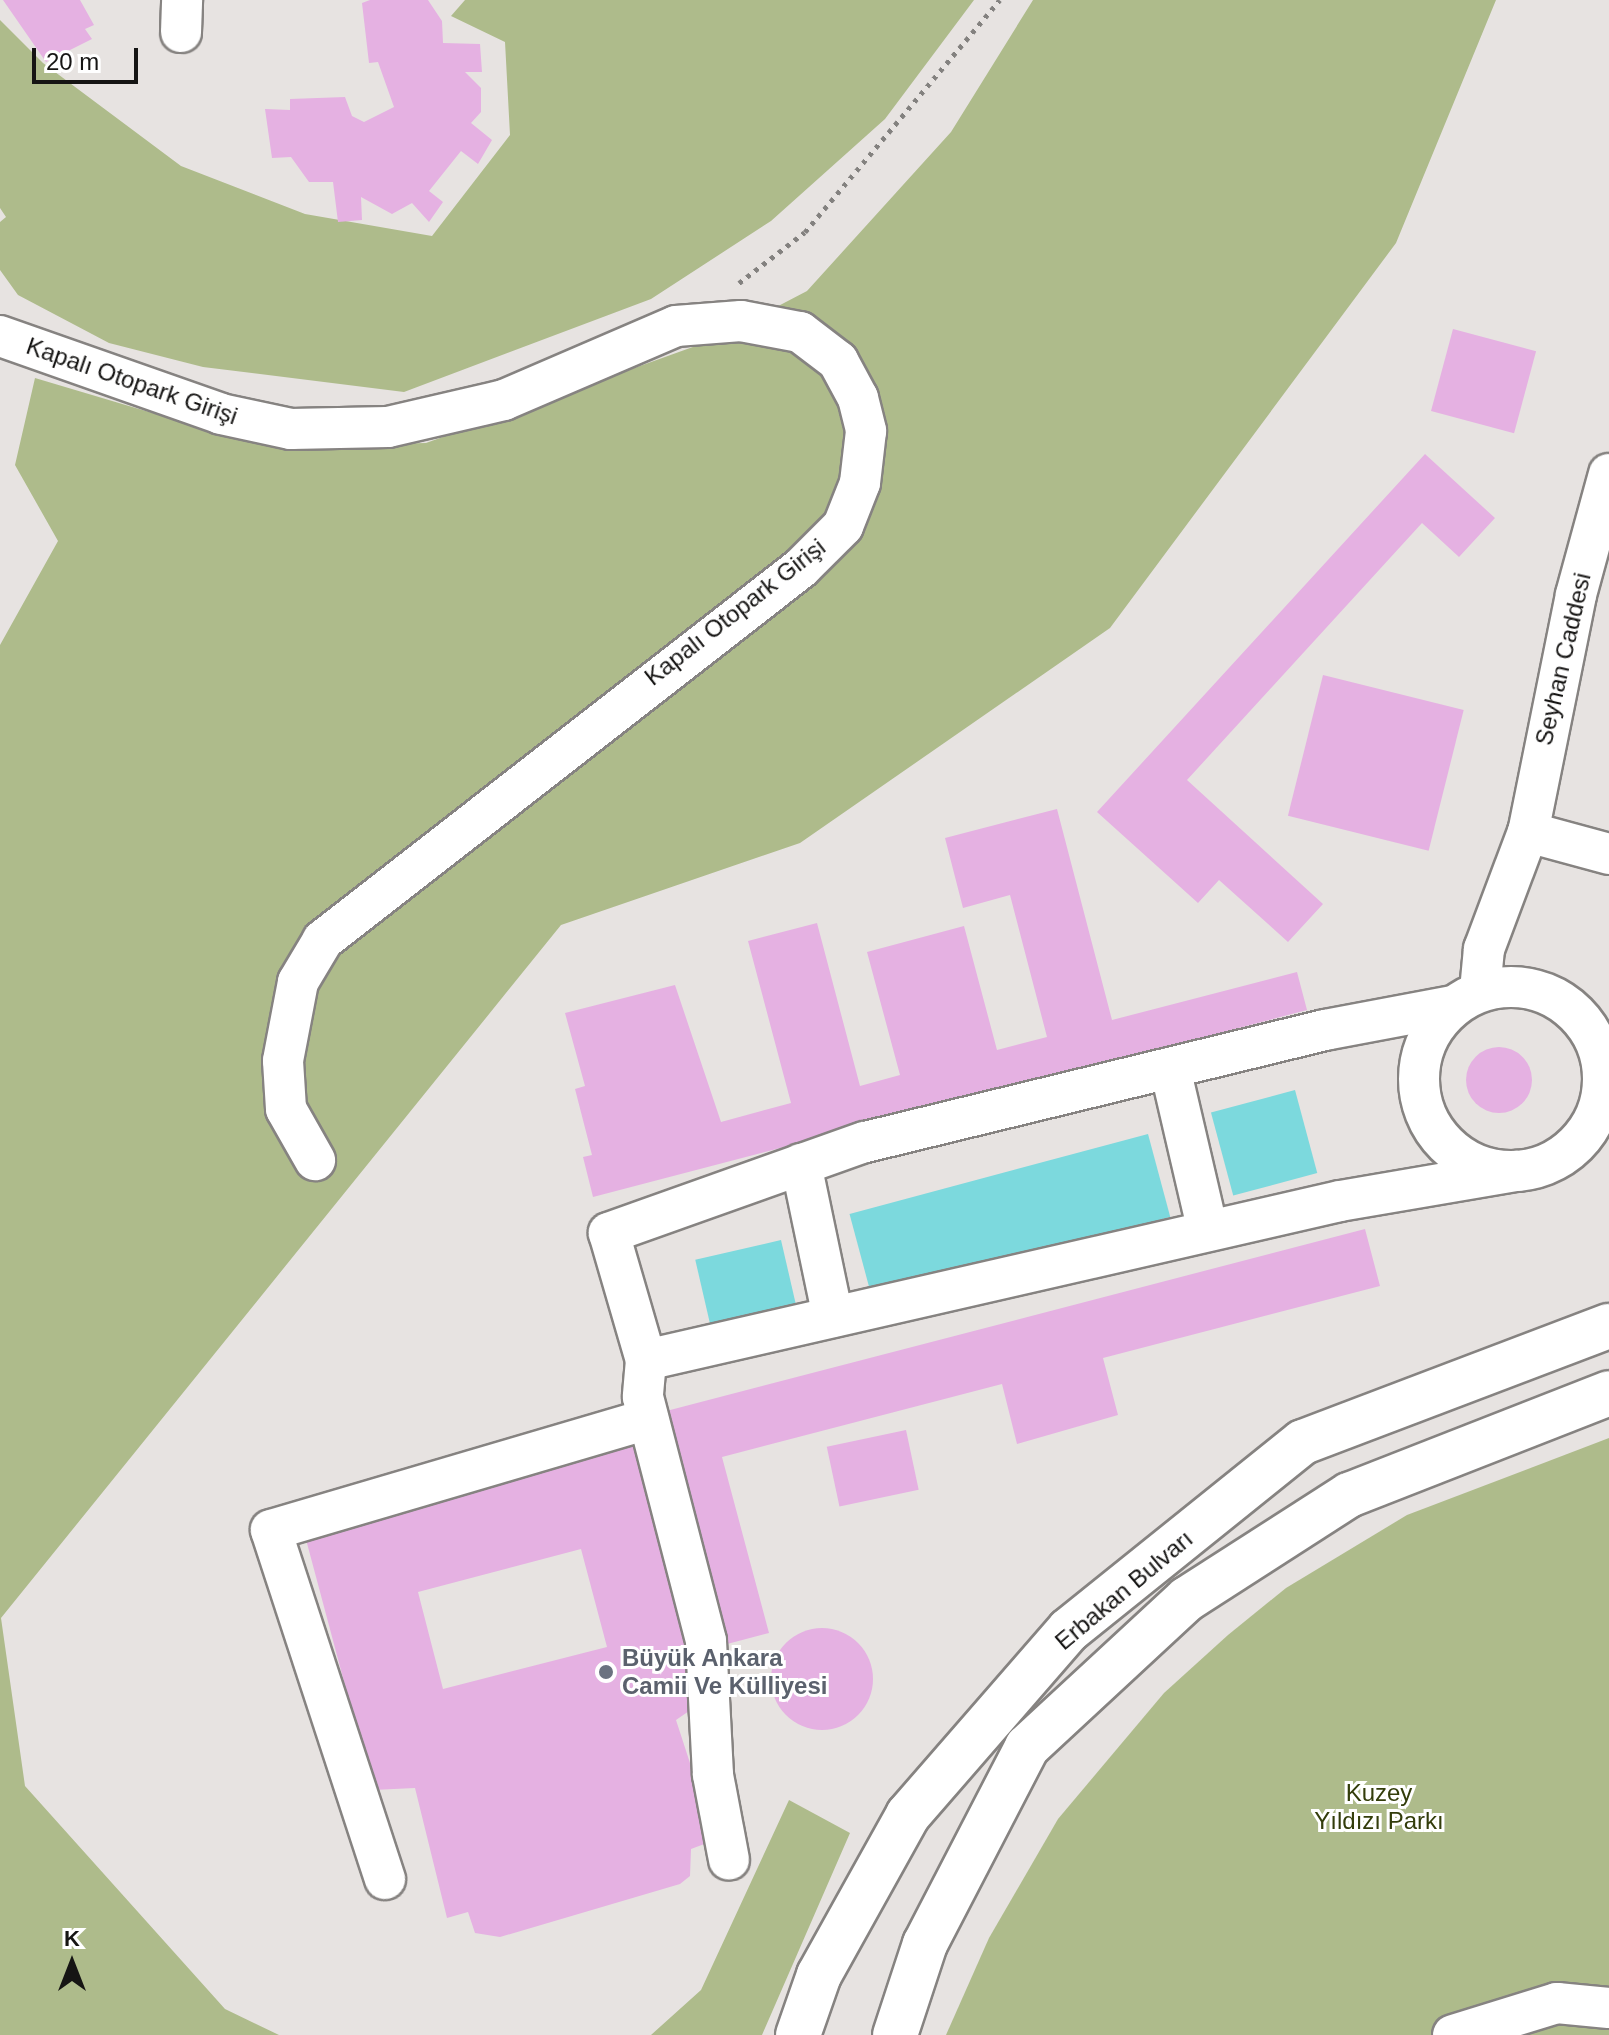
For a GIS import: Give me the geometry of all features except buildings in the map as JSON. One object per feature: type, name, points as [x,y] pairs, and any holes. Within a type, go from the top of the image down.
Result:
[{"type":"highway","name":"Erbakan Bulvarı","points":[[798,2035],[819,1975],[908,1815],[1069,1630],[1303,1442],[1609,1326]]},
{"type":"highway","name":"Erbakan Bulvarı","points":[[895,2035],[925,1944],[1027,1747],[1187,1599],[1349,1495],[1609,1393]]},
{"type":"street","name":"Kapalı Otopark Girişi","points":[[0,336],[221,414],[291,429],[388,427],[504,400],[676,326],[741,321],[800,332],[838,361],[858,398],[866,431],[860,483],[843,526],[801,568],[323,940],[298,982],[283,1061],[286,1109],[315,1160]]},
{"type":"street","name":"Seyhan Caddesi","points":[[1466,999],[1530,815],[1609,474]]},
{"type":"street","points":[[1530,815],[1609,854]]},
{"type":"street","points":[[646,1360],[1208,1231],[1516,1171],[1563,1156],[1585,1136],[1602,1095],[1600,1051],[1587,1025],[1539,990],[1466,999],[1170,1068],[801,1164],[609,1233],[646,1360],[648,1419],[706,1641],[713,1775],[729,1860]]},
{"type":"street","points":[[1466,999],[1419,1060],[1418,1093],[1428,1123],[1475,1165],[1516,1171]]},
{"type":"street","points":[[1170,1068],[1208,1231]]},
{"type":"street","points":[[801,1164],[833,1317]]},
{"type":"street","points":[[385,1879],[271,1530],[648,1419]]},
{"type":"street","points":[[1453,2035],[1557,2003],[1609,2008]]},
{"type":"path","points":[[726,292],[805,232],[1000,0]]},
{"type":"green space","points":[[465,0],[974,0],[885,119],[771,221],[651,299],[404,392],[203,367],[109,343],[18,295],[0,270],[0,222],[6,217],[0,208],[0,20],[43,63],[181,166],[305,214],[432,236],[510,135],[505,42],[451,16]]},
{"type":"green space","points":[[1033,0],[1496,0],[1396,243],[1110,628],[800,843],[561,925],[1,1618],[25,1786],[225,2009],[279,2035],[0,2035],[0,645],[58,541],[15,465],[35,378],[233,437],[300,446],[426,443],[715,339],[807,291],[951,132]]},
{"type":"green space","name":"Kuzey Yıldızı Parkı","points":[[1609,1438],[1609,2035],[946,2035],[989,1938],[1058,1819],[1164,1693],[1228,1635],[1286,1588],[1407,1515]]},
{"type":"green space","points":[[789,1800],[850,1833],[762,2035],[651,2035],[701,1990]]},
{"type":"water","points":[[1295,1090],[1317,1173],[1233,1196],[1211,1113]]},
{"type":"water","points":[[1148,1134],[1170,1217],[872,1297],[850,1214]]},
{"type":"water","points":[[781,1240],[799,1318],[713,1338],[695,1260]]},
{"type":"place","name":"Büyük Ankara Camii Ve Külliyesi","points":[[606,1672]]}]
